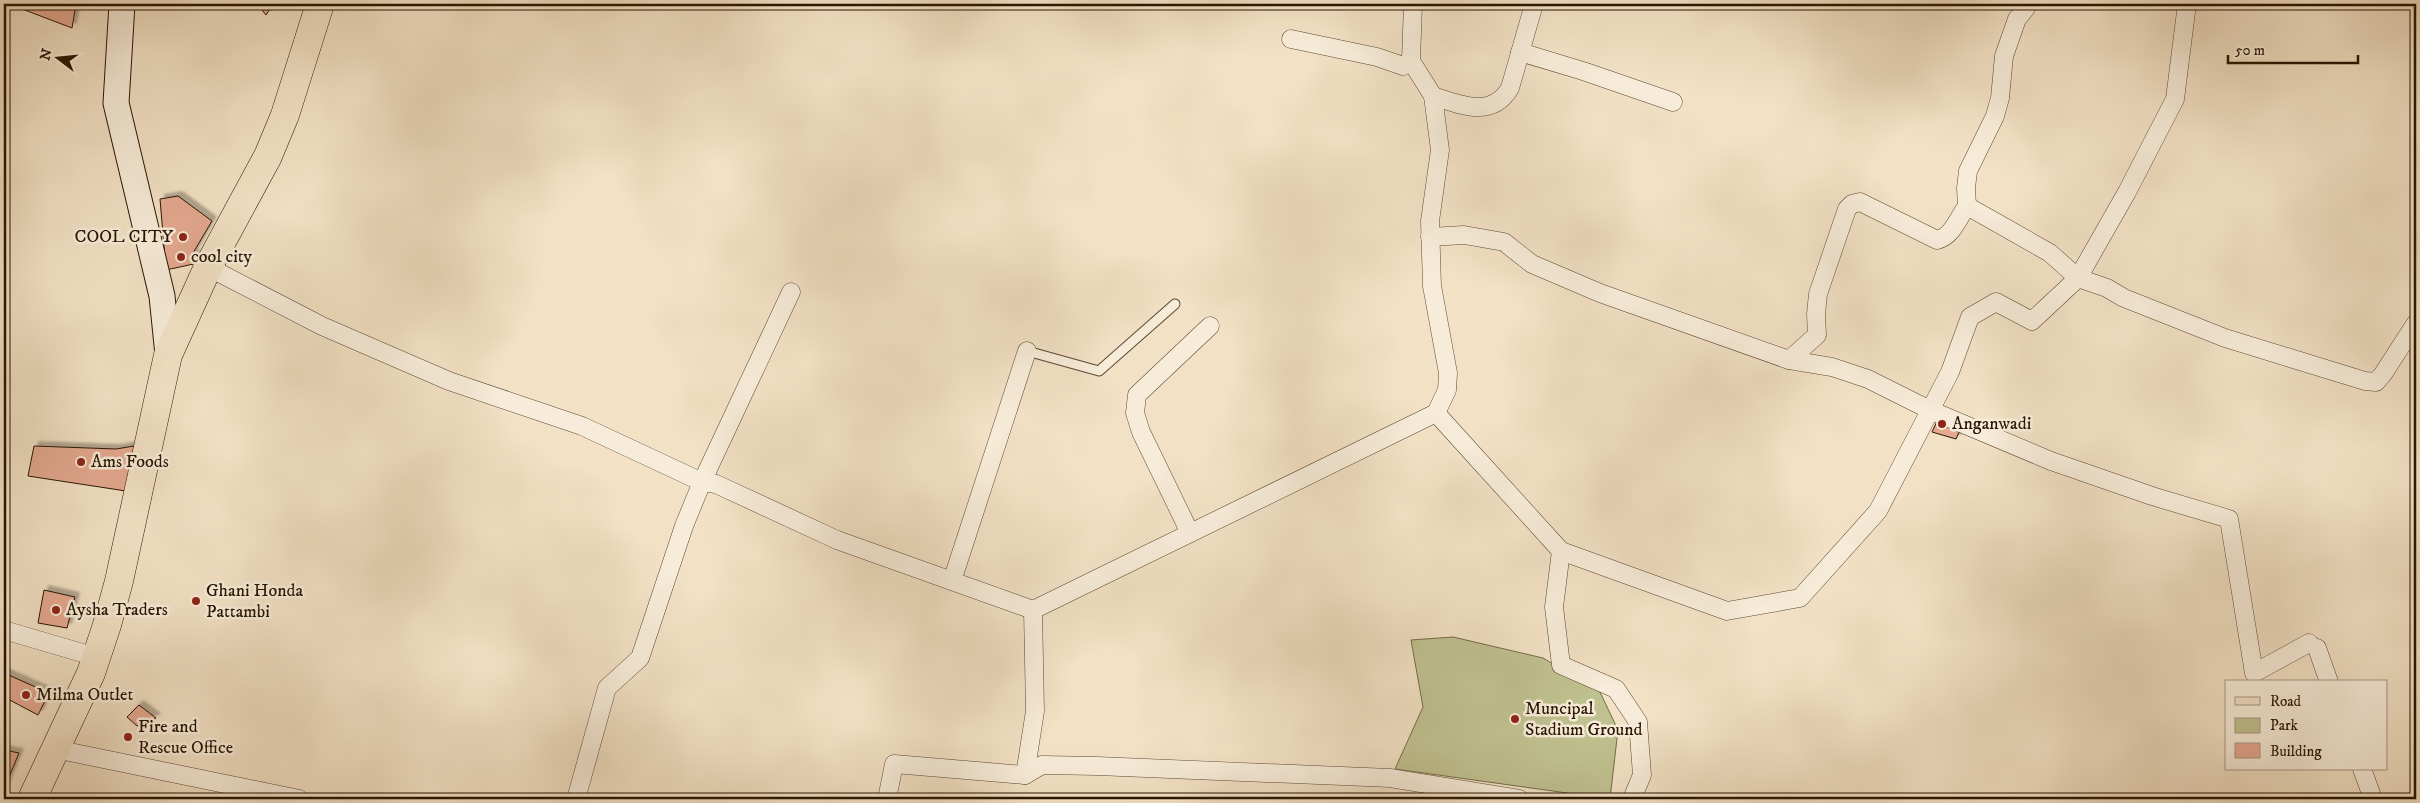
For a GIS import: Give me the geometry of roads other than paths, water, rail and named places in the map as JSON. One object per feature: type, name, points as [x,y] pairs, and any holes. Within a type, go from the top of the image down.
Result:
[{"type":"main road","points":[[122,4],[116,103],[162,296],[168,355]]},
{"type":"main road","points":[[32,799],[91,674],[119,581],[168,355],[208,267],[268,156],[285,115],[320,4]]},
{"type":"street","points":[[208,267],[322,326],[440,377],[582,426],[702,482],[716,484],[837,540],[1033,610],[1436,413],[1447,390],[1448,373],[1432,286],[1430,237],[1430,221],[1440,150],[1433,96],[1411,61],[1413,4]]},
{"type":"street","points":[[1433,96],[1458,105],[1483,108],[1504,99],[1510,88],[1534,4]]},
{"type":"street","points":[[1436,413],[1561,551],[1726,611],[1800,598],[1878,511],[1950,372],[1970,317],[1996,302],[2032,321],[2078,278],[2127,192],[2175,100],[2187,4]]},
{"type":"street","points":[[1790,360],[1817,335],[1816,314],[1818,294],[1843,218],[1852,204],[1860,202],[1937,240],[1945,238],[1951,231],[1967,206],[1966,188],[1968,171],[1995,116],[2000,98],[2004,56],[2017,19],[2026,8]]},
{"type":"street","points":[[1291,39],[1377,57],[1403,66],[1411,61]]},
{"type":"street","points":[[1520,52],[1583,70],[1673,102]]},
{"type":"street","points":[[1967,206],[2050,253],[2078,278],[2107,288],[2124,298],[2226,338],[2365,381],[2376,382],[2416,323]]},
{"type":"street","points":[[1430,237],[1464,235],[1504,242],[1532,264],[1553,274],[1790,360],[1832,367],[1868,379],[1930,410],[2051,461],[2152,496],[2229,519],[2254,673],[2313,645],[2328,680]]},
{"type":"street","points":[[576,799],[606,688],[640,658],[684,526],[702,482],[790,292]]},
{"type":"street","points":[[1190,533],[1140,432],[1135,412],[1137,395],[1210,326]]},
{"type":"street","points":[[952,581],[1027,351]]},
{"type":"street","points":[[1561,551],[1554,607],[1561,665],[1616,689],[1638,722],[1642,776],[1632,799]]},
{"type":"street","points":[[1025,775],[1035,711],[1033,610]]},
{"type":"street","points":[[4,630],[96,657]]},
{"type":"street","points":[[55,749],[299,799]]},
{"type":"street","points":[[887,799],[894,764],[1025,775],[1042,765],[1390,778],[1519,799]]},
{"type":"street","points":[[2362,770],[2373,799]]},
{"type":"lane","points":[[1027,351],[1099,371],[1175,304]]},
{"type":"place","name":"COOL CITY","points":[[183,237]]},
{"type":"place","name":"cool city","points":[[181,257]]},
{"type":"place","name":"Anganwadi","points":[[1942,424]]},
{"type":"place","name":"Ams Foods","points":[[81,462]]},
{"type":"place","name":"Ghani Honda Pattambi","points":[[196,601]]},
{"type":"place","name":"Aysha Traders","points":[[56,610]]},
{"type":"place","name":"Milma Outlet","points":[[26,695]]},
{"type":"place","name":"Muncipal Stadium Ground","points":[[1515,719]]},
{"type":"place","name":"Fire and Rescue Office","points":[[128,737]]}]
